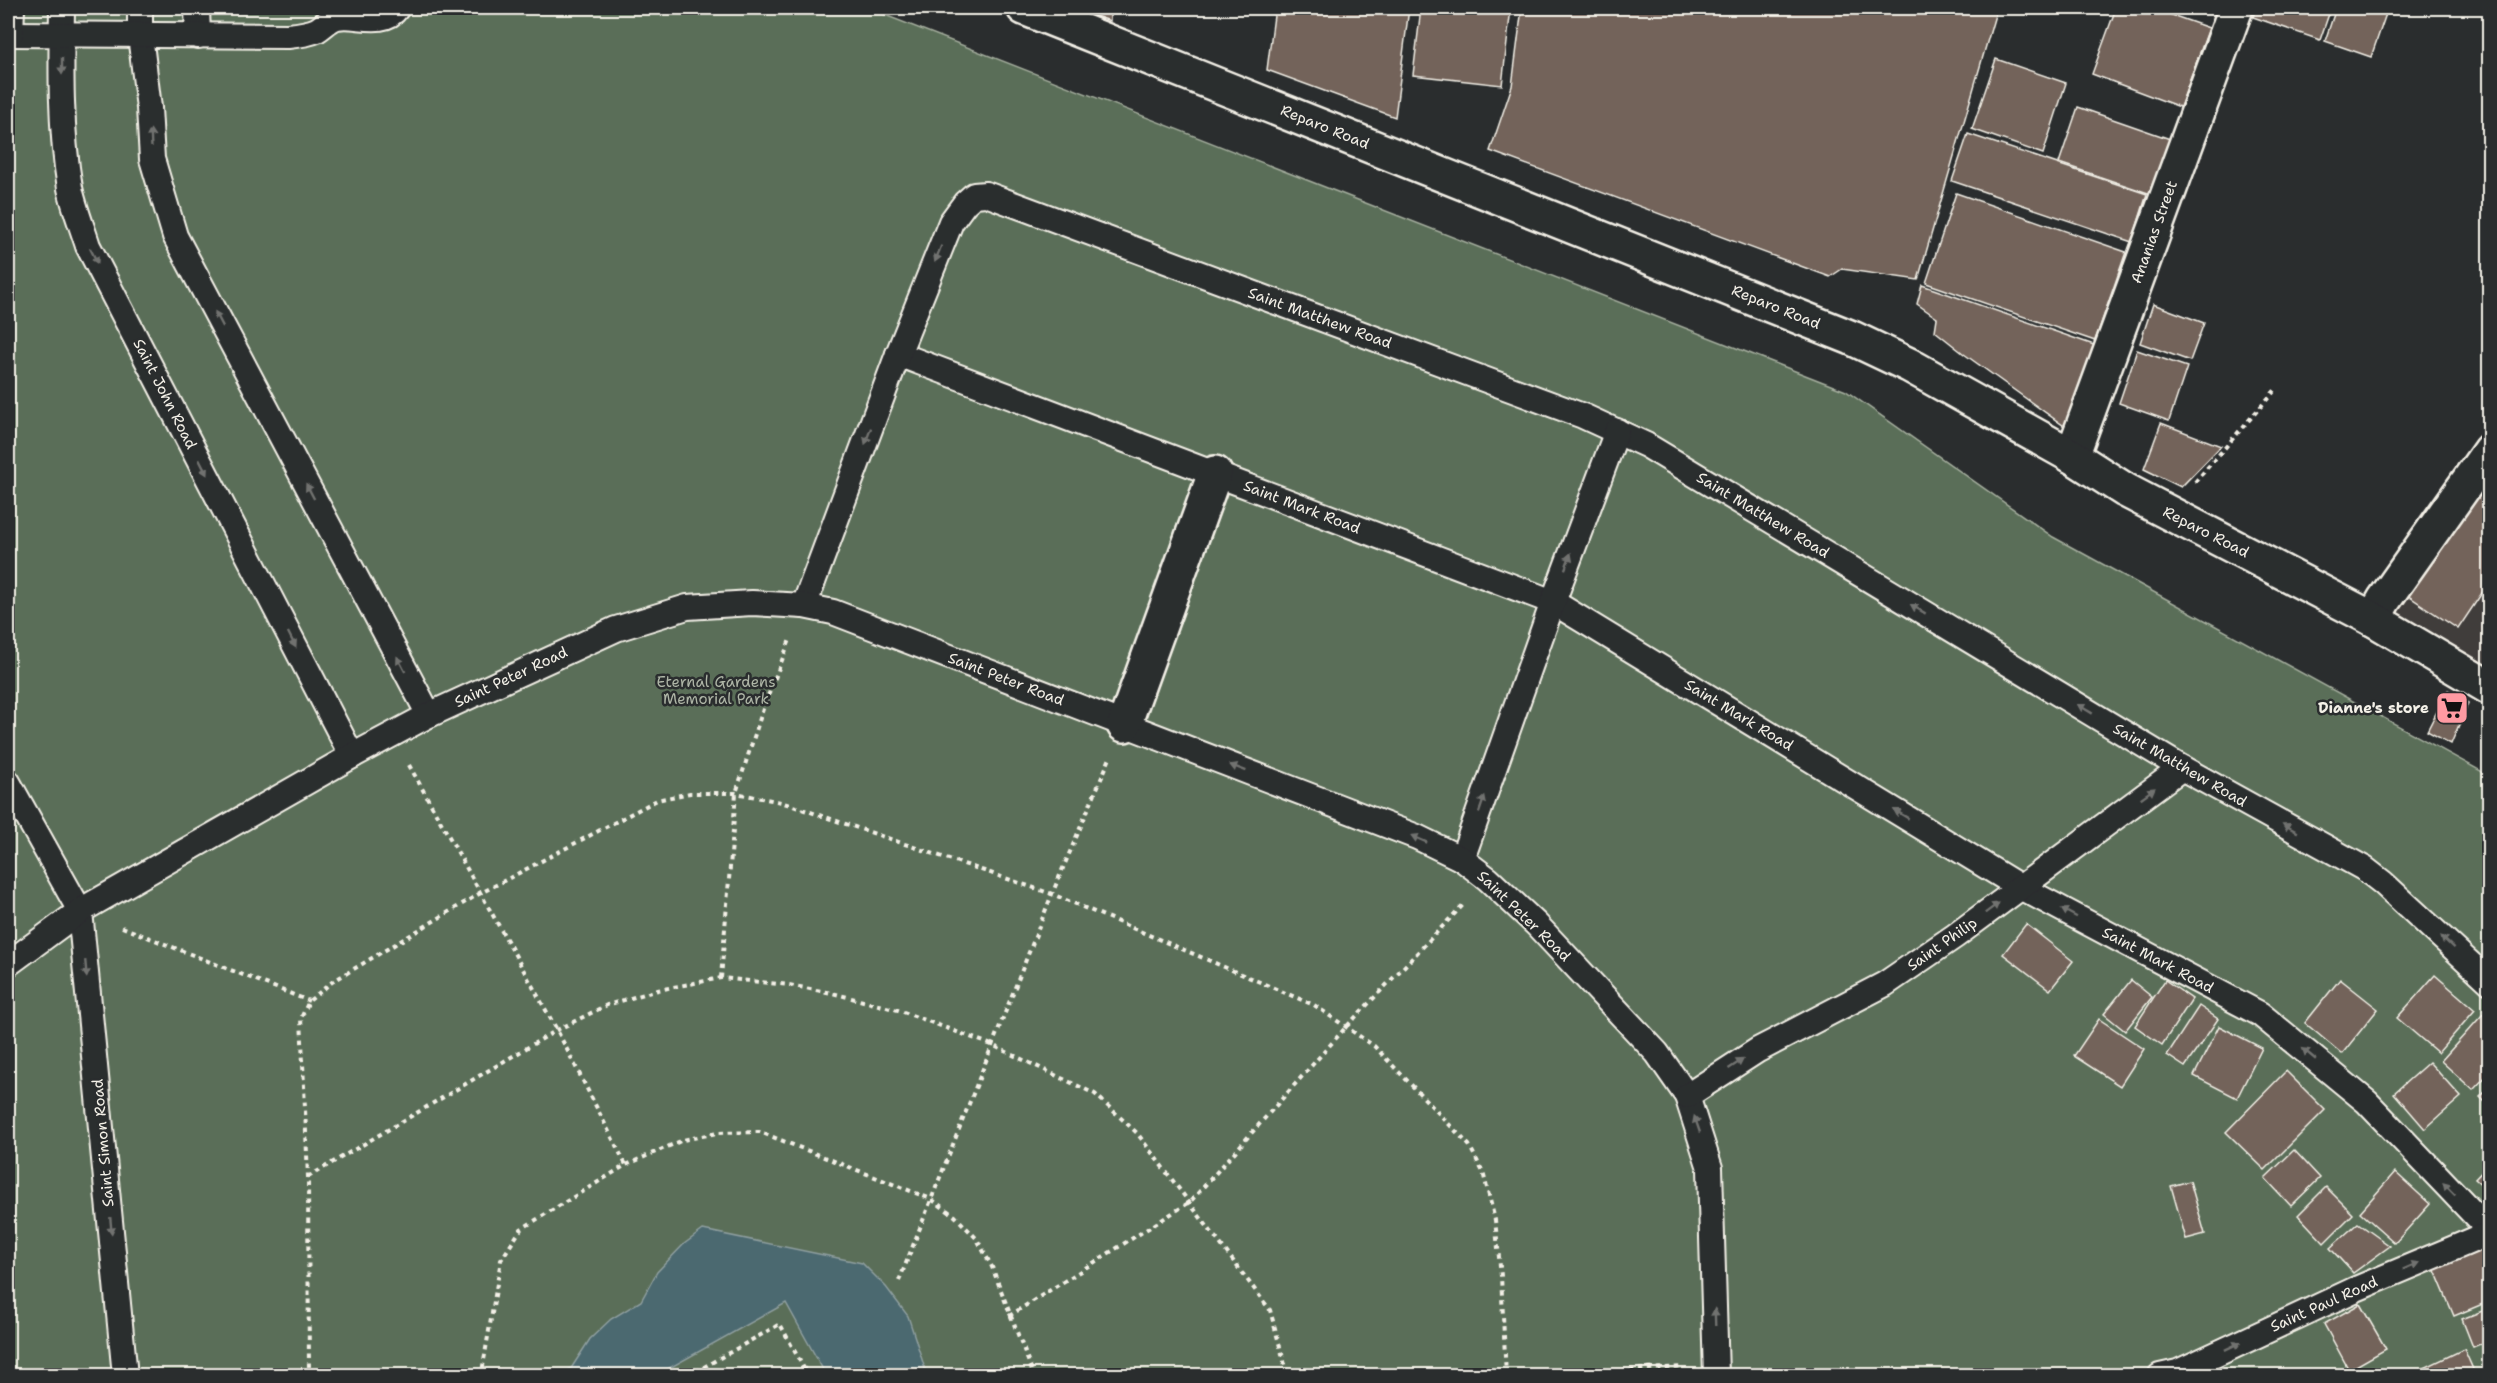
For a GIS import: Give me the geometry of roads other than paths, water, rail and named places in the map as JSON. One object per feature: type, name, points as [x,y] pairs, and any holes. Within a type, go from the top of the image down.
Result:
[{"type":"street","name":"Reparo Road","points":[[1024,8],[1852,338],[1909,365],[2072,456],[2125,490],[2373,619],[2490,688]]},
{"type":"street","name":"Ananias Street","points":[[2072,456],[2236,8]]},
{"type":"street","points":[[2373,619],[2490,450]]},
{"type":"street","points":[[1124,725],[1215,473]]},
{"type":"lane","points":[[12,8],[9,34],[198,36],[304,34],[318,30],[327,22],[338,17],[376,18],[393,12],[396,8]]},
{"type":"lane","name":"Saint John Road","points":[[63,8],[62,98],[66,156],[71,190],[88,246],[352,756]]},
{"type":"lane","points":[[140,8],[140,35],[149,108],[152,159],[176,236],[429,715]]},
{"type":"lane","points":[[197,8],[198,36]]},
{"type":"lane","name":"Saint Matthew Road","points":[[898,354],[951,222],[974,195],[986,194],[1572,412],[1656,451],[2182,768],[2365,869],[2490,982]]},
{"type":"lane","points":[[804,606],[898,354]]},
{"type":"lane","name":"Saint Mark Road","points":[[898,354],[1553,602],[2020,887],[2260,1014],[2367,1102],[2490,1232]]},
{"type":"lane","points":[[1462,859],[1553,602],[1617,431]]},
{"type":"lane","name":"Saint Peter Road","points":[[8,964],[80,911],[352,756],[429,715],[616,629],[687,607],[752,603],[804,606],[833,612],[1417,837],[1462,859],[1488,879],[1536,924],[1657,1053],[1687,1096],[1710,1168],[1716,1376]]},
{"type":"lane","name":"Saint Philip","points":[[1687,1096],[1758,1050],[1886,984],[1955,936],[2182,768]]},
{"type":"lane","points":[[8,782],[80,911]]},
{"type":"lane","name":"Saint Simon Road","points":[[80,911],[125,1376]]},
{"type":"lane","name":"Saint Paul Road","points":[[2160,1376],[2178,1372],[2356,1289],[2490,1232]]},
{"type":"water","points":[[703,1230],[862,1263],[886,1287],[908,1316],[927,1375],[826,1375],[786,1303],[657,1375],[563,1375],[572,1367],[590,1339],[611,1319],[641,1301],[657,1272],[684,1244]]},
{"type":"place","name":"Dianne's store","points":[[2452,708]]},
{"type":"park label","name":"Eternal Gardens Memorial Park","points":[[716,690]]}]
